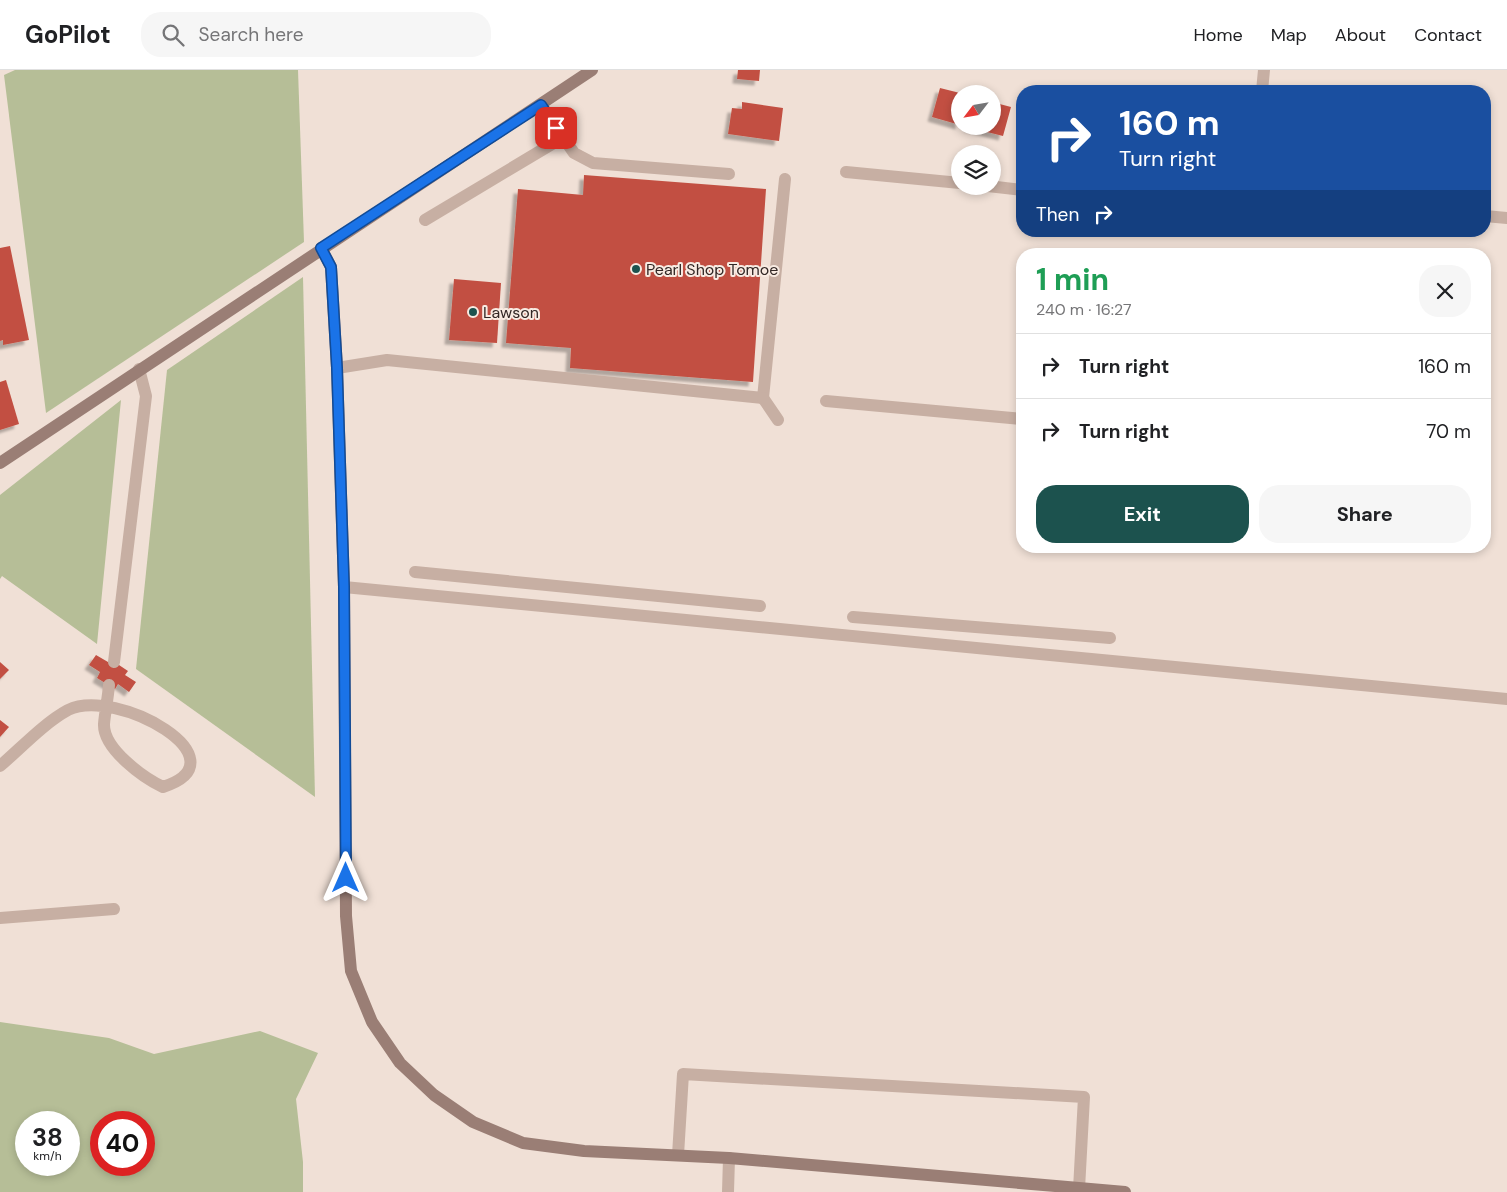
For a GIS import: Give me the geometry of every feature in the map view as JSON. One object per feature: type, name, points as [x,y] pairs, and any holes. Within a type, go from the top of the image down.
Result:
[{"type":"street","points":[[0,463],[321,248],[592,70]]},
{"type":"street","points":[[1263,85],[1264,70]]},
{"type":"street","points":[[541,105],[574,153],[593,163],[729,174]]},
{"type":"street","points":[[426,220],[562,138]]},
{"type":"street","points":[[846,172],[951,182]]},
{"type":"street","points":[[778,420],[763,398],[786,179]]},
{"type":"street","points":[[1001,188],[1016,189]]},
{"type":"street","points":[[1491,217],[1507,218]]},
{"type":"street","points":[[321,248],[331,267],[337,368],[344,587],[346,916],[351,971],[372,1022],[400,1063],[434,1095],[473,1122],[523,1143],[584,1151],[729,1158],[1123,1192]]},
{"type":"street","points":[[337,368],[387,360],[763,398]]},
{"type":"street","points":[[114,662],[146,396],[139,369]]},
{"type":"street","points":[[826,401],[1016,418]]},
{"type":"street","points":[[415,572],[760,606]]},
{"type":"street","points":[[344,587],[1507,698]]},
{"type":"street","points":[[853,617],[1110,638]]},
{"type":"street","points":[[0,766],[32,737],[68,710],[88,704],[107,708],[133,712],[158,725],[184,743],[190,753],[190,763],[187,772],[175,783],[163,787],[147,780],[120,755],[108,738],[104,726],[107,708],[109,685]]},
{"type":"street","points":[[0,918],[114,909]]},
{"type":"street","points":[[678,1155],[682,1074],[1084,1097],[1079,1189]]},
{"type":"street","points":[[728,1192],[729,1158]]},
{"type":"green space","points":[[15,70],[298,70],[304,242],[46,413],[4,75]]},
{"type":"green space","points":[[303,277],[315,797],[136,669],[167,370]]},
{"type":"green space","points":[[121,400],[97,644],[2,576],[0,579],[0,495]]},
{"type":"green space","points":[[0,1022],[109,1038],[154,1054],[260,1031],[318,1053],[296,1099],[303,1162],[303,1192],[0,1192]]},
{"type":"building","points":[[738,70],[760,70],[759,81],[737,79]]},
{"type":"building","points":[[940,88],[951,91],[951,122],[932,117]]},
{"type":"building","points":[[742,102],[783,108],[779,141],[728,134],[732,108],[742,109]]},
{"type":"building","points":[[1001,104],[1011,107],[1003,136],[999,135],[1001,135]]},
{"type":"building","name":"Pearl Shop Tomoe","points":[[584,175],[766,189],[753,382],[570,368],[571,348],[506,343],[518,189],[583,195]]},
{"type":"building","points":[[10,246],[29,340],[3,345],[3,340],[0,341],[0,248]]},
{"type":"building","points":[[454,279],[501,283],[497,343],[449,340]]},
{"type":"building","points":[[6,380],[19,424],[0,430],[0,382]]},
{"type":"building","points":[[96,655],[108,662],[110,659],[128,671],[125,675],[136,682],[129,692],[118,684],[115,689],[97,678],[100,672],[89,665]]},
{"type":"building","points":[[0,662],[9,670],[0,679]]},
{"type":"building","points":[[0,720],[9,727],[0,737]]},
{"type":"place","name":"Pearl Shop Tomoe","points":[[636,269]]},
{"type":"place","name":"Lawson","points":[[473,312]]},
{"type":"route","points":[[346,878],[344,587],[337,368],[331,267],[321,248],[541,105],[556,128]]}]
